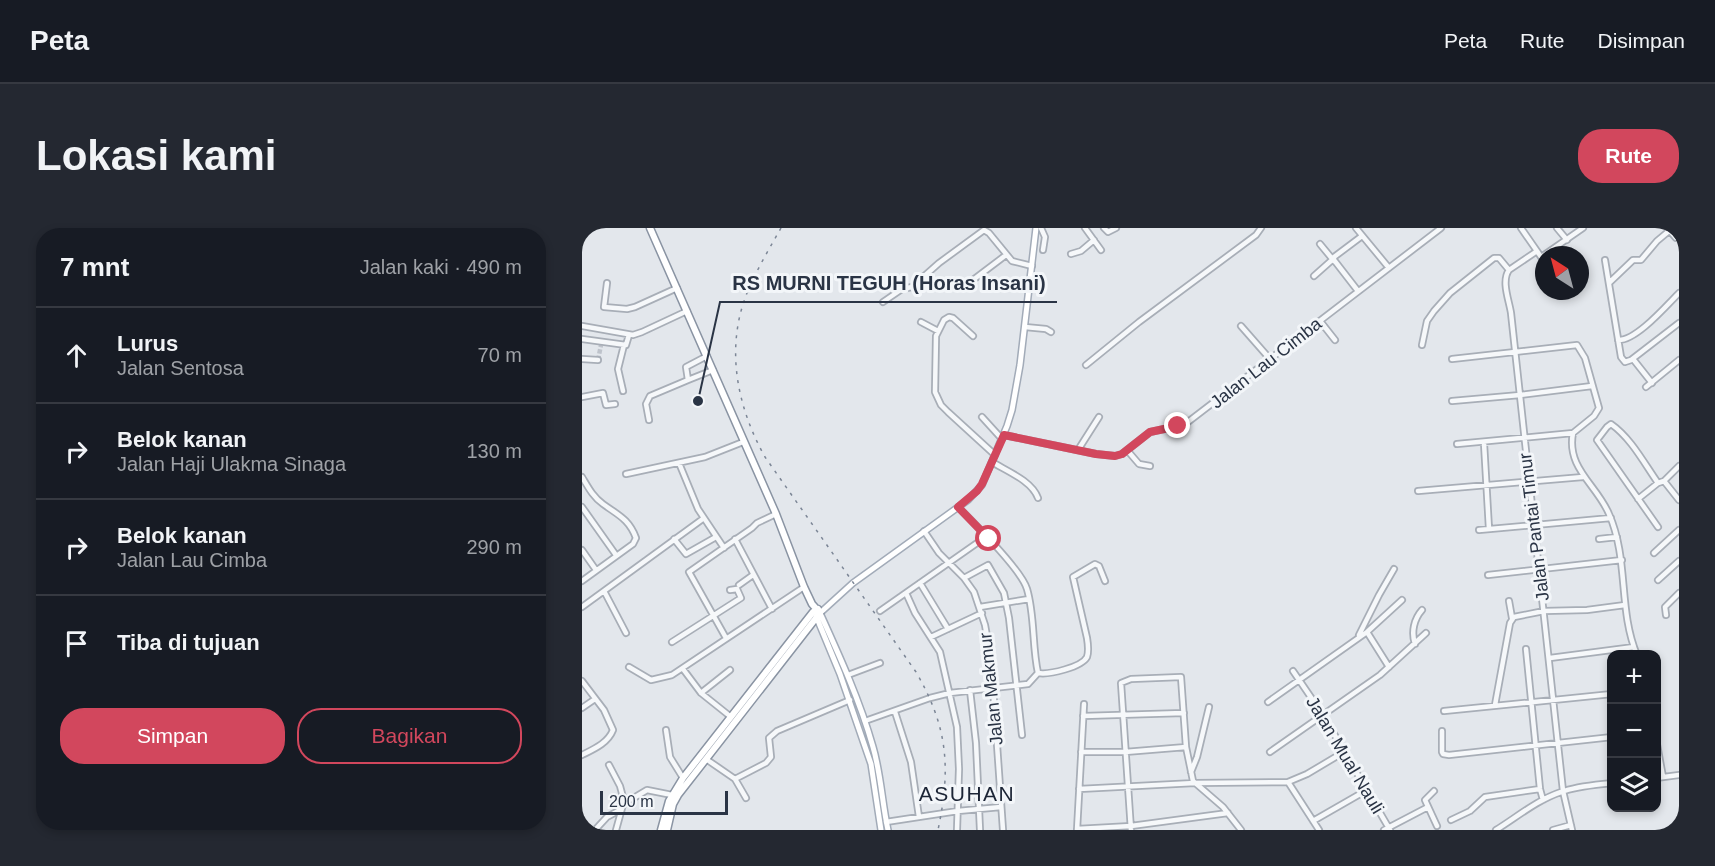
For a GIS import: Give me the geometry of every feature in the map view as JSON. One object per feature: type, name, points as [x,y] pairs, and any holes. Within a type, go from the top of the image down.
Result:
[{"type":"highway","points":[[650,228],[776,514],[804,587],[816,611]]},
{"type":"highway","points":[[661,830],[664,814],[672,795],[683,778],[816,611]]},
{"type":"highway","points":[[667,830],[673,804],[678,795],[816,611]]},
{"type":"main road","points":[[816,611],[825,607],[853,583],[977,491],[1003,437],[1012,410],[1036,228]]},
{"type":"main road","points":[[816,611],[848,675],[865,721],[885,806],[888,830]]},
{"type":"main road","points":[[816,611],[873,761],[881,830]]},
{"type":"main road","points":[[878,808],[885,806]]},
{"type":"street","points":[[1041,228],[1045,237],[1043,250]]},
{"type":"street","points":[[1085,228],[1101,250]]},
{"type":"street","points":[[1104,228],[1108,232],[1116,228]]},
{"type":"street","points":[[1086,364],[1256,235],[1261,228]]},
{"type":"street","points":[[1356,228],[1389,268]]},
{"type":"street","name":"Jalan Lau Cimba","points":[[1127,450],[1150,432],[1189,423],[1441,228]]},
{"type":"street","points":[[1521,228],[1535,248]]},
{"type":"street","points":[[1557,228],[1567,240]]},
{"type":"street","points":[[1558,246],[1583,228]]},
{"type":"street","points":[[1610,282],[1633,260],[1641,260],[1669,229],[1676,238],[1679,238]]},
{"type":"street","points":[[883,302],[902,289],[912,287],[939,263],[984,230],[1014,262],[1032,266]]},
{"type":"street","points":[[1314,276],[1362,236]]},
{"type":"street","points":[[1071,254],[1081,251],[1094,240]]},
{"type":"street","points":[[1320,244],[1358,291]]},
{"type":"street","points":[[1422,345],[1427,321],[1450,293],[1496,257],[1509,270],[1535,252]]},
{"type":"street","points":[[969,283],[1006,255]]},
{"type":"street","points":[[1605,260],[1623,361],[1633,359],[1679,323]]},
{"type":"street","name":"Jalan Pantai Timur","points":[[1509,270],[1505,279],[1535,525],[1563,791],[1572,827]]},
{"type":"street","points":[[607,283],[604,307],[627,309],[646,303],[677,288]]},
{"type":"street","points":[[1618,340],[1624,340],[1643,327],[1679,293]]},
{"type":"street","points":[[582,326],[629,334],[642,332],[687,311]]},
{"type":"street","points":[[973,336],[949,317],[944,320],[938,332],[936,397],[948,412],[995,454]]},
{"type":"street","points":[[1320,321],[1335,340]]},
{"type":"street","points":[[921,322],[938,332]]},
{"type":"street","points":[[1241,326],[1270,359]]},
{"type":"street","points":[[1024,327],[1046,329],[1051,332]]},
{"type":"street","points":[[623,391],[618,369],[629,334]]},
{"type":"street","points":[[582,339],[624,345]]},
{"type":"street","points":[[1452,359],[1578,345],[1585,358],[1598,399],[1599,411],[1573,433],[1456,444]]},
{"type":"street","points":[[688,380],[686,367],[707,356]]},
{"type":"street","points":[[582,359],[598,360]]},
{"type":"street","points":[[1633,359],[1652,383]]},
{"type":"street","points":[[1646,387],[1679,360]]},
{"type":"street","points":[[648,420],[646,404],[650,396],[712,370]]},
{"type":"street","points":[[1452,401],[1592,386]]},
{"type":"street","points":[[582,397],[603,393],[606,405],[615,404]]},
{"type":"street","points":[[982,417],[1003,437],[1115,456],[1127,450],[1139,464],[1150,466]]},
{"type":"street","points":[[1078,450],[1099,417]]},
{"type":"street","points":[[1658,483],[1617,429],[1611,424],[1607,427],[1597,440],[1658,527]]},
{"type":"street","points":[[1573,433],[1572,451],[1576,465],[1596,491],[1611,518],[1617,537],[1622,560],[1625,605],[1635,650]]},
{"type":"street","points":[[626,474],[705,457],[743,442]]},
{"type":"street","points":[[1484,443],[1490,530]]},
{"type":"street","points":[[992,462],[1017,477],[1035,492],[1038,498]]},
{"type":"street","points":[[679,463],[704,518],[724,548]]},
{"type":"street","points":[[1638,499],[1664,481],[1679,466]]},
{"type":"street","points":[[582,477],[593,495],[619,513],[634,533],[635,542],[582,581]]},
{"type":"street","points":[[1419,491],[1583,477]]},
{"type":"street","points":[[1664,481],[1679,500]]},
{"type":"street","points":[[582,507],[616,555]]},
{"type":"street","points":[[865,721],[950,693],[1031,682],[1038,673],[1027,588],[1019,574],[987,536],[958,507]]},
{"type":"street","points":[[726,638],[689,572],[757,523],[776,514]]},
{"type":"street","points":[[582,607],[704,518]]},
{"type":"street","points":[[1479,530],[1611,518]]},
{"type":"street","points":[[1654,553],[1679,530]]},
{"type":"street","name":"Jalan Makmur","points":[[924,531],[939,553],[964,578],[974,592],[981,610],[991,659],[1003,830]]},
{"type":"street","points":[[880,611],[987,536]]},
{"type":"street","points":[[674,539],[686,554],[716,537]]},
{"type":"street","points":[[1599,539],[1617,537]]},
{"type":"street","points":[[735,539],[772,609]]},
{"type":"street","points":[[582,550],[596,570]]},
{"type":"street","points":[[1488,576],[1622,560]]},
{"type":"street","points":[[1658,580],[1679,561]]},
{"type":"street","points":[[1038,673],[1062,670],[1086,658],[1087,638],[1073,579],[1074,576],[1095,564],[1099,566],[1105,581]]},
{"type":"street","points":[[964,578],[988,565],[1004,593],[1009,618],[1022,735]]},
{"type":"street","points":[[1358,637],[1394,569]]},
{"type":"street","points":[[739,585],[753,576]]},
{"type":"street","points":[[920,583],[948,629]]},
{"type":"street","points":[[629,667],[651,680],[672,675],[804,587]]},
{"type":"street","points":[[672,642],[741,598],[737,589],[730,590]]},
{"type":"street","points":[[604,591],[626,633]]},
{"type":"street","points":[[906,593],[915,613],[940,652],[950,693],[958,734],[957,830]]},
{"type":"street","points":[[1666,615],[1665,607],[1679,593]]},
{"type":"street","points":[[931,637],[981,610],[1029,599]]},
{"type":"street","points":[[1268,702],[1367,632],[1402,600]]},
{"type":"street","points":[[1495,705],[1512,618],[1509,601]]},
{"type":"street","points":[[1512,618],[1544,611],[1625,605]]},
{"type":"street","points":[[1415,644],[1413,638],[1415,621],[1422,610]]},
{"type":"street","points":[[1367,632],[1389,667]]},
{"type":"street","points":[[1270,752],[1389,667],[1426,633]]},
{"type":"street","points":[[1550,658],[1634,647]]},
{"type":"street","points":[[1526,648],[1535,747],[1543,800]]},
{"type":"street","points":[[848,675],[880,663]]},
{"type":"street","points":[[683,669],[701,693],[731,717]]},
{"type":"street","points":[[701,693],[730,670]]},
{"type":"street","name":"Jalan Mual Nauli","points":[[1293,671],[1323,715],[1388,829]]},
{"type":"street","points":[[1131,828],[1121,683],[1125,679],[1181,676],[1186,747],[1195,783],[1227,813],[1241,830]]},
{"type":"street","points":[[582,681],[604,710],[613,730],[609,738],[599,746],[582,754]]},
{"type":"street","points":[[970,690],[980,830]]},
{"type":"street","points":[[1444,711],[1607,694]]},
{"type":"street","points":[[582,708],[595,699]]},
{"type":"street","points":[[735,779],[766,763],[771,757],[769,738],[777,731],[850,700]]},
{"type":"street","points":[[1084,704],[1077,830],[1131,828],[1227,813]]},
{"type":"street","points":[[1191,772],[1209,707]]},
{"type":"street","points":[[895,712],[911,762],[919,817]]},
{"type":"street","points":[[1083,716],[1184,713]]},
{"type":"street","points":[[666,730],[670,757],[683,778]]},
{"type":"street","points":[[1442,730],[1441,742],[1445,755],[1607,738]]},
{"type":"street","points":[[1082,752],[1125,752],[1186,747]]},
{"type":"street","points":[[1079,789],[1195,783],[1288,782],[1307,774],[1344,752]]},
{"type":"street","points":[[1660,758],[1663,777],[1679,775]]},
{"type":"street","points":[[706,759],[735,779],[746,798]]},
{"type":"street","points":[[609,765],[620,786],[624,801],[616,830]]},
{"type":"street","points":[[1288,782],[1319,830]]},
{"type":"street","points":[[1496,830],[1543,800],[1563,791],[1607,784]]},
{"type":"street","points":[[1451,820],[1470,811],[1485,797],[1540,789]]},
{"type":"street","points":[[624,801],[647,790],[672,795]]},
{"type":"street","points":[[1313,821],[1367,790]]},
{"type":"street","points":[[1434,791],[1426,799],[1437,826]]},
{"type":"street","points":[[886,822],[1001,807]]},
{"type":"street","points":[[1388,829],[1428,807]]},
{"type":"street","points":[[596,830],[607,817],[620,810]]},
{"type":"street","points":[[1553,830],[1572,827]]},
{"type":"tunnel","points":[[598,360],[601,345]]},
{"type":"railway","points":[[781,228],[754,277],[740,314],[736,356],[741,398],[755,438],[765,457],[916,672],[927,692],[935,711],[944,748],[945,787],[938,830]]},
{"type":"place","name":"RS MURNI TEGUH (Horas Insani)","points":[[698,401]]},
{"type":"district","name":"ASUHAN","points":[[967,794]]},
{"type":"route","points":[[989,539],[958,507],[982,484],[1004,435],[1115,456],[1122,454],[1150,432],[1178,426]]}]
